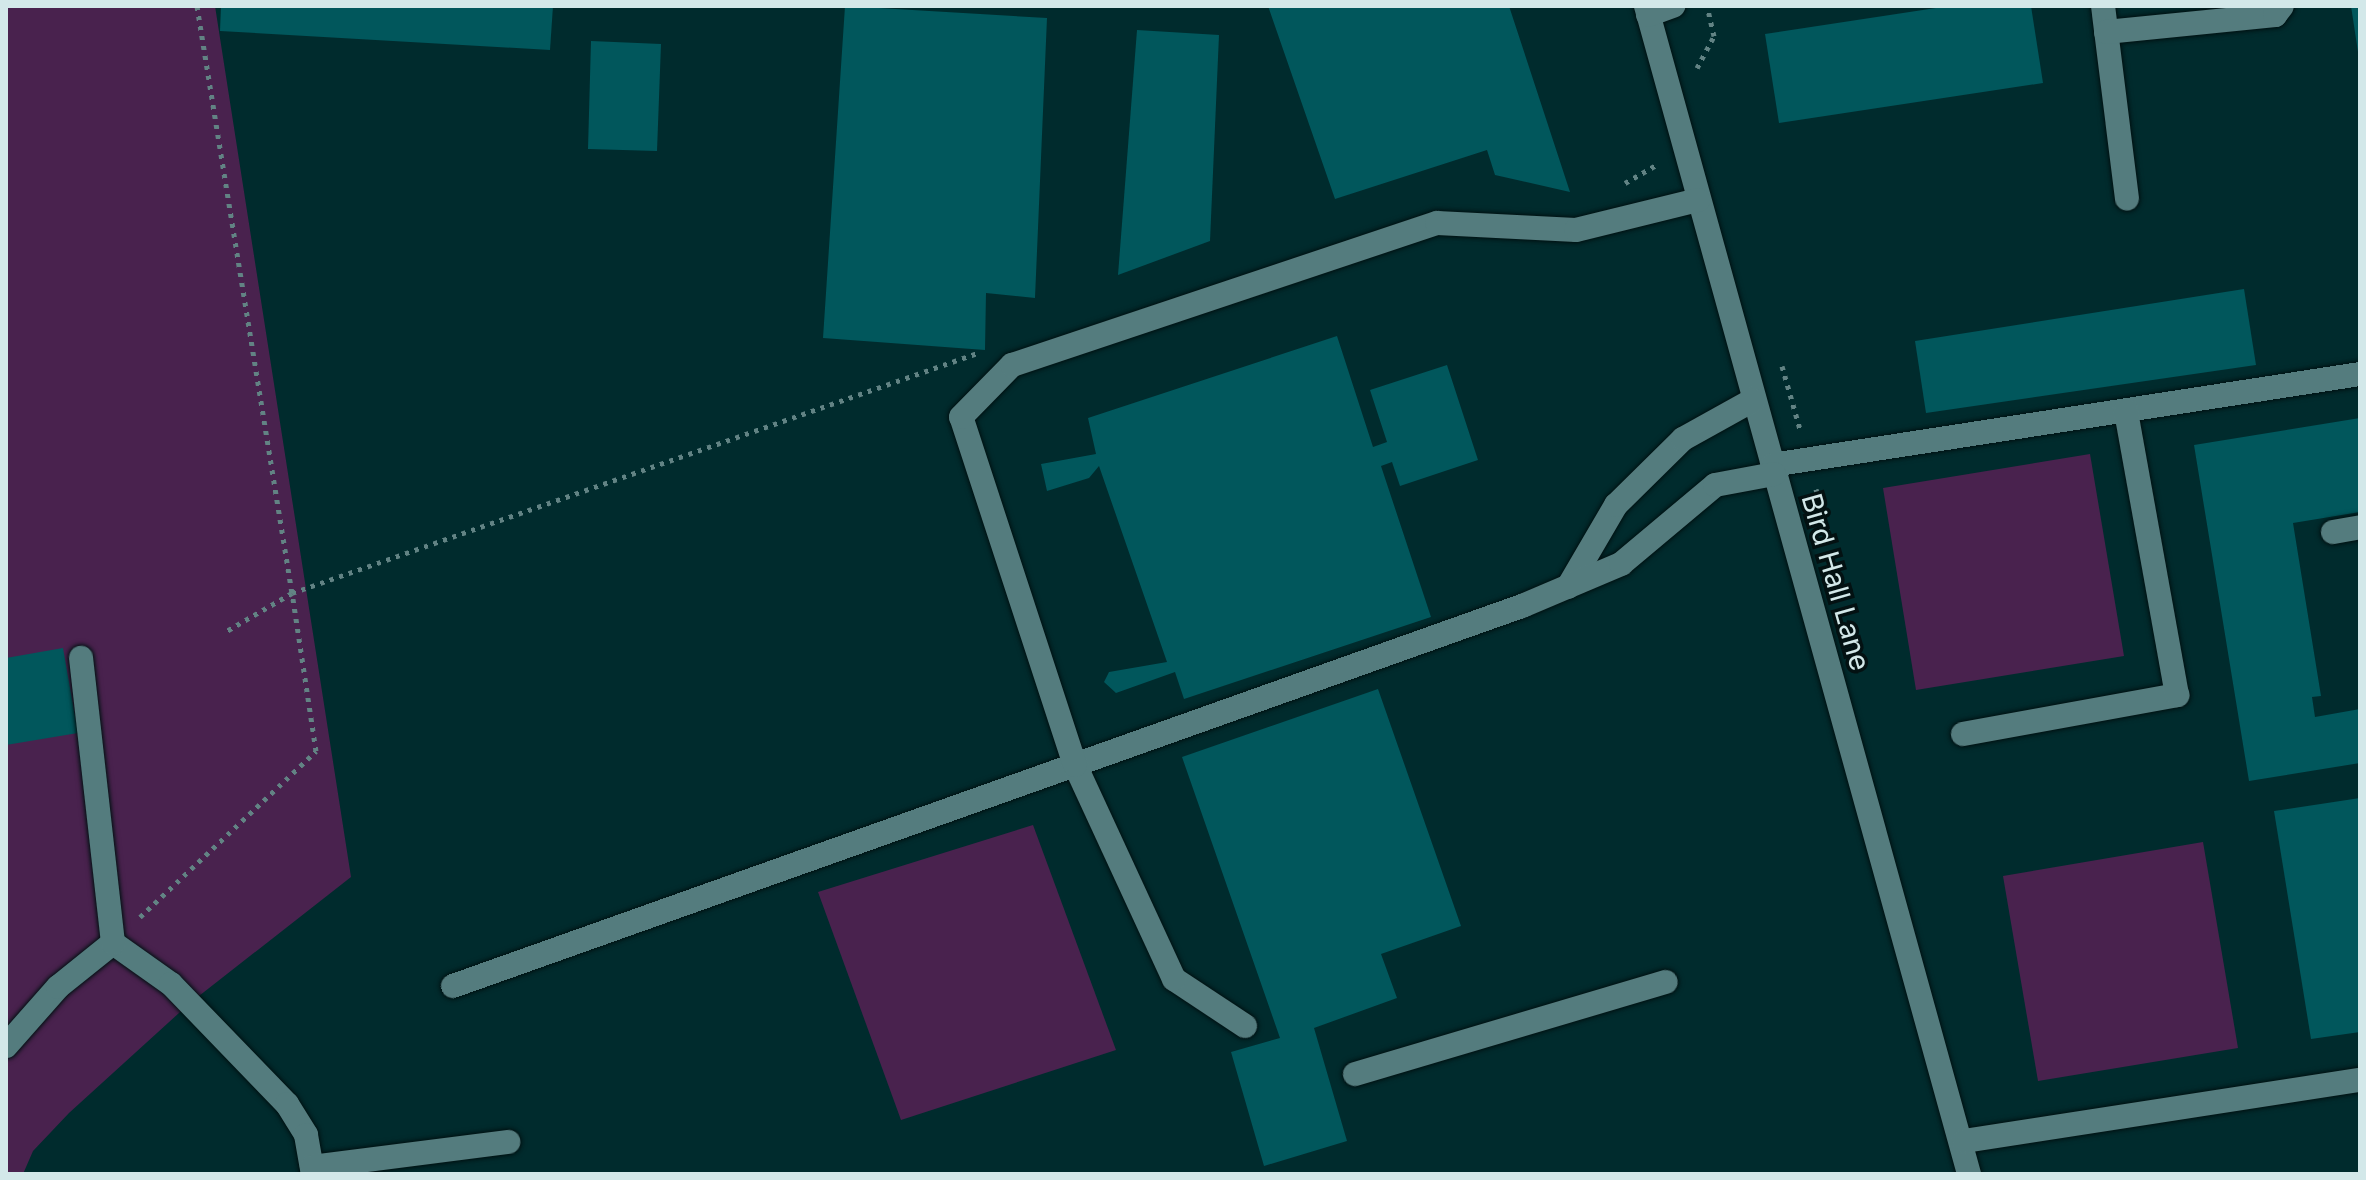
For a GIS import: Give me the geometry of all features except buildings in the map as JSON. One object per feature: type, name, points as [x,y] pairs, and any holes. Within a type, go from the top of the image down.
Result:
[{"type":"street","points":[[1647,11],[1673,6]]},
{"type":"street","points":[[2103,6],[2127,199]]},
{"type":"street","points":[[2106,32],[2275,15],[2282,6]]},
{"type":"street","name":"Bird Hall Lane","points":[[1647,11],[1753,400],[1964,1141],[1969,1174]]},
{"type":"street","points":[[1245,1026],[1174,979],[1075,765],[961,417],[1012,365],[1437,223],[1576,230],[1698,200]]},
{"type":"street","points":[[453,986],[1568,587],[1621,564],[1715,485],[1773,470],[2360,374]]},
{"type":"street","points":[[1568,587],[1616,505],[1683,439],[1753,400]]},
{"type":"street","points":[[1963,734],[2177,695],[2126,411]]},
{"type":"street","points":[[2333,532],[2360,527]]},
{"type":"street","points":[[81,658],[113,943],[171,984],[257,1071],[306,1135],[312,1170],[508,1142]]},
{"type":"street","points":[[6,1046],[58,987],[113,943]]},
{"type":"street","points":[[1355,1074],[1666,982]]},
{"type":"street","points":[[1964,1141],[2360,1080]]},
{"type":"path","points":[[113,943],[316,751],[197,6]]},
{"type":"path","points":[[1617,188],[1684,149]]},
{"type":"path","points":[[225,632],[292,593],[997,346]]},
{"type":"shaded area","points":[[6,6],[215,6],[351,877],[190,1003],[69,1113],[33,1151],[23,1174],[6,1174]]},
{"type":"shaded area","points":[[2090,454],[2124,656],[1916,690],[1883,488]]},
{"type":"shaded area","points":[[1033,825],[1116,1050],[901,1120],[818,892]]},
{"type":"shaded area","points":[[2203,842],[2238,1048],[2038,1081],[2003,876]]}]
